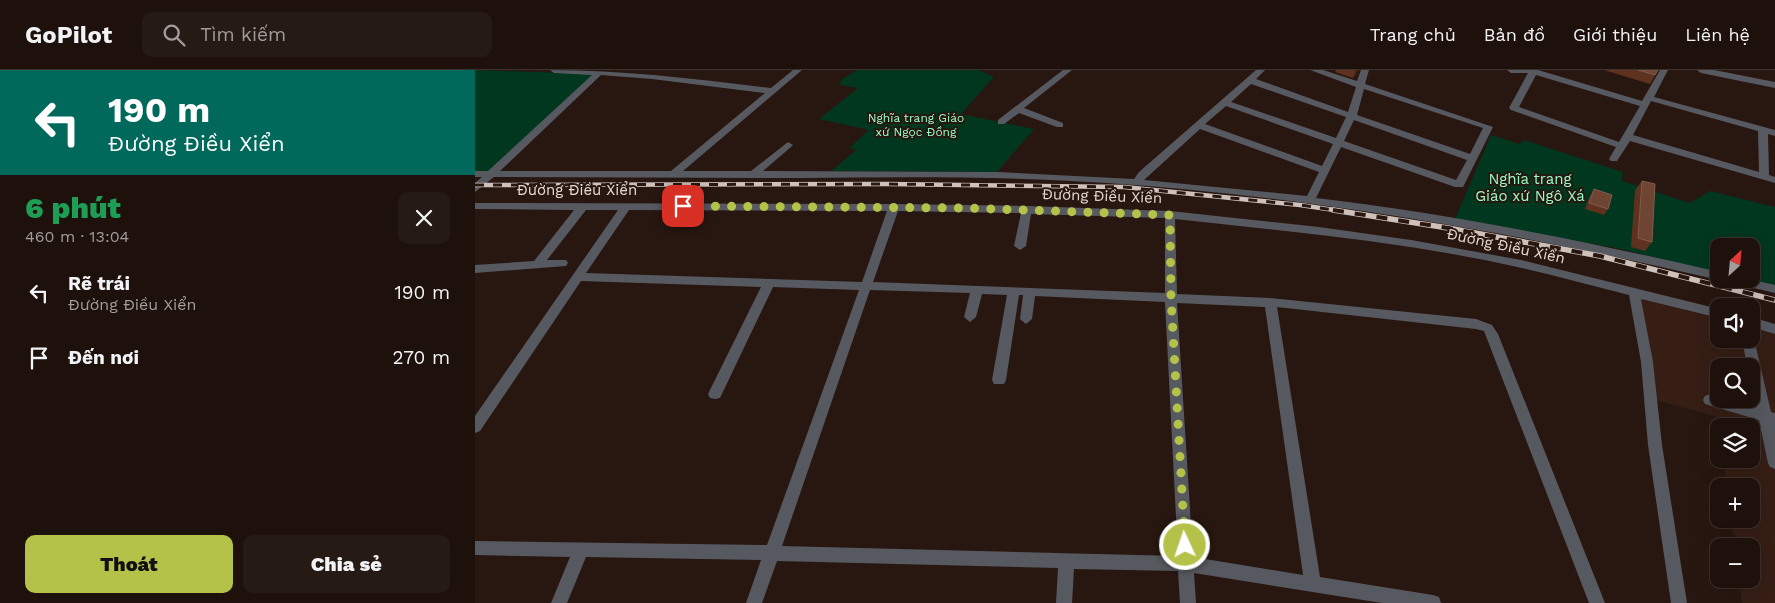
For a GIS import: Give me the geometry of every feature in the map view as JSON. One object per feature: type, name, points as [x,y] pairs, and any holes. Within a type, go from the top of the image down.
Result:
[{"type":"street","points":[[554,70],[600,71],[773,91]]},
{"type":"street","points":[[652,76],[661,70]]},
{"type":"street","points":[[673,174],[799,70]]},
{"type":"street","points":[[1001,122],[1068,70]]},
{"type":"street","points":[[1137,183],[1143,174],[1261,70]]},
{"type":"street","points":[[1223,102],[1459,185],[1488,127],[1314,70]]},
{"type":"street","points":[[1310,200],[1352,115],[1365,70]]},
{"type":"street","points":[[1511,70],[1532,71],[1775,132]]},
{"type":"street","points":[[1614,159],[1618,145],[1629,137],[1646,101],[1664,70]]},
{"type":"street","points":[[1701,70],[1775,85]]},
{"type":"street","points":[[475,189],[600,71]]},
{"type":"street","points":[[1532,71],[1514,108],[1618,145]]},
{"type":"street","points":[[1249,80],[1472,158]]},
{"type":"street","points":[[1018,109],[1060,125]]},
{"type":"street","points":[[1198,125],[1325,171]]},
{"type":"street","points":[[1763,130],[1764,178]]},
{"type":"street","points":[[1629,137],[1775,180]]},
{"type":"street","points":[[754,174],[788,145]]},
{"type":"street","points":[[475,174],[1013,176],[1137,183],[1310,200],[1518,233],[1597,248],[1710,274]]},
{"type":"street","name":"Đường Điều Xiển","points":[[475,206],[894,207],[1027,209],[1170,215],[1319,231],[1411,244],[1521,264],[1710,312]]},
{"type":"street","points":[[538,263],[583,206]]},
{"type":"street","points":[[475,427],[626,206]]},
{"type":"street","points":[[754,603],[868,286],[894,207]]},
{"type":"street","points":[[1020,246],[1027,209]]},
{"type":"street","points":[[1170,215],[1171,298],[1188,603]]},
{"type":"street","points":[[475,269],[538,263],[563,263]]},
{"type":"street","points":[[579,277],[1030,291],[1270,302],[1447,319],[1488,328],[1597,603]]},
{"type":"street","points":[[715,394],[769,284]]},
{"type":"street","points":[[1760,286],[1775,289]]},
{"type":"street","points":[[970,317],[977,290]]},
{"type":"street","points":[[999,380],[1015,291]]},
{"type":"street","points":[[1026,318],[1030,291]]},
{"type":"street","points":[[1634,292],[1647,362],[1655,444],[1679,603]]},
{"type":"street","points":[[1270,302],[1313,585]]},
{"type":"street","points":[[1760,325],[1775,329]]},
{"type":"street","points":[[1751,348],[1770,417],[1775,463]]},
{"type":"street","points":[[1738,408],[1770,417]]},
{"type":"street","points":[[475,548],[772,553],[1186,564],[1433,603]]},
{"type":"street","points":[[559,603],[581,550]]},
{"type":"street","points":[[1064,603],[1066,561]]},
{"type":"shaded area","points":[[1641,299],[1710,317],[1710,348],[1760,348],[1760,330],[1775,334],[1775,603],[1742,603],[1740,588],[1760,588],[1760,538],[1734,538],[1732,528],[1760,528],[1760,478],[1726,478],[1724,468],[1760,468],[1760,418],[1717,417],[1656,400]]},
{"type":"green space","points":[[475,70],[593,74],[490,171],[475,171]]},
{"type":"green space","name":"Nghĩa trang Giáo xứ Ngọc Đồng","points":[[857,70],[978,70],[994,77],[961,114],[1034,129],[997,172],[831,171],[856,150],[850,147],[869,130],[819,119],[858,88],[840,85],[841,80]]},
{"type":"green space","name":"Nghĩa trang Giáo xứ Ngô Xá","points":[[1491,135],[1519,144],[1524,140],[1623,172],[1622,181],[1690,203],[1710,191],[1775,207],[1775,287],[1760,283],[1760,238],[1710,238],[1710,271],[1616,248],[1455,219]]},
{"type":"building","points":[[1638,70],[1658,70],[1655,75]]},
{"type":"building","points":[[1642,181],[1655,184],[1652,242],[1638,238]]},
{"type":"building","points":[[1594,189],[1612,195],[1608,209],[1589,203]]},
{"type":"railway","points":[[475,185],[888,184],[1124,187],[1341,211]]},
{"type":"railway","points":[[1333,210],[1448,228],[1600,256],[1775,300]]},
{"type":"route","points":[[683,206],[964,208],[1070,210],[1170,215],[1171,298],[1185,545]]}]
